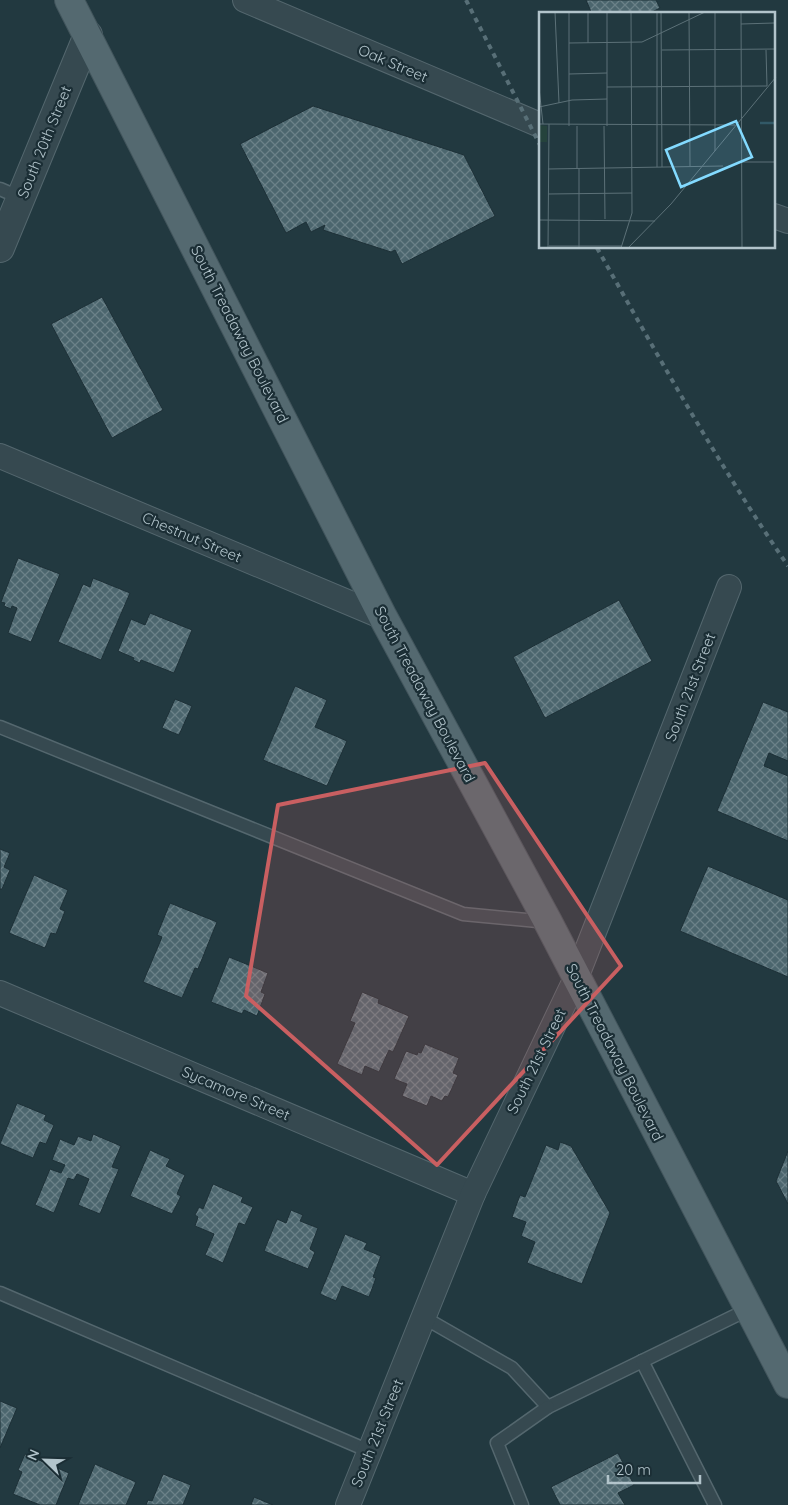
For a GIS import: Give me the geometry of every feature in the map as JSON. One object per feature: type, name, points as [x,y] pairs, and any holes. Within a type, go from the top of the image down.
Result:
[{"type":"main road","name":"South Treadaway Boulevard","points":[[69,0],[383,617],[548,922],[788,1384]]},
{"type":"street","name":"Oak Street","points":[[246,0],[539,125]]},
{"type":"street","name":"South 20th Street","points":[[0,248],[10,193],[88,35]]},
{"type":"street","points":[[776,217],[788,221]]},
{"type":"street","name":"Chestnut Street","points":[[0,456],[383,617]]},
{"type":"street","name":"South 21st Street","points":[[348,1505],[473,1194],[576,978],[729,587]]},
{"type":"street","name":"Sycamore Street","points":[[0,993],[473,1194]]},
{"type":"lane","points":[[0,727],[463,914],[548,922]]},
{"type":"lane","points":[[0,1293],[370,1450]]},
{"type":"lane","points":[[522,1505],[497,1443],[548,1407],[749,1309]]},
{"type":"lane","points":[[423,1317],[512,1368],[548,1407]]},
{"type":"lane","points":[[642,1361],[715,1505]]},
{"type":"highlighted area","points":[[485,763],[621,966],[437,1165],[246,996],[278,805]]},
{"type":"building","points":[[586,0],[656,0],[660,8],[652,12],[591,12]]},
{"type":"building","points":[[313,106],[464,155],[495,216],[402,264],[395,250],[391,252],[323,230],[325,225],[311,232],[306,222],[286,233],[240,144]]},
{"type":"building","points":[[102,297],[163,410],[112,438],[51,324]]},
{"type":"building","points":[[18,558],[60,574],[31,642],[8,633],[17,608],[12,606],[11,609],[4,606],[5,603],[1,602]]},
{"type":"building","points":[[93,578],[130,593],[101,660],[58,642],[83,584],[90,587]]},
{"type":"building","points":[[619,600],[652,661],[545,718],[513,657]]},
{"type":"building","points":[[150,613],[192,630],[174,673],[141,660],[140,663],[133,660],[134,658],[118,651],[131,619],[145,625]]},
{"type":"building","points":[[295,686],[327,700],[315,727],[347,741],[327,786],[263,760]]},
{"type":"building","points":[[175,699],[192,706],[179,735],[162,728]]},
{"type":"building","points":[[763,702],[788,712],[788,761],[769,753],[764,766],[788,776],[788,841],[717,811]]},
{"type":"building","points":[[0,849],[10,853],[4,867],[10,870],[2,889],[0,889]]},
{"type":"building","points":[[708,866],[788,900],[788,977],[680,931]]},
{"type":"building","points":[[34,875],[68,890],[60,909],[65,911],[56,934],[51,933],[45,948],[9,933]]},
{"type":"building","points":[[170,903],[217,922],[198,969],[195,968],[182,998],[143,982],[162,937],[157,935]]},
{"type":"building","points":[[229,957],[268,973],[261,992],[265,994],[257,1016],[244,1010],[242,1014],[211,1002]]},
{"type":"building","points":[[362,992],[379,999],[378,1003],[409,1016],[393,1052],[389,1050],[379,1072],[365,1066],[362,1075],[337,1064],[355,1023],[350,1021]]},
{"type":"building","points":[[425,1044],[459,1058],[453,1073],[458,1075],[448,1097],[445,1096],[442,1101],[431,1096],[427,1106],[402,1096],[407,1084],[394,1079],[406,1051],[417,1055],[418,1052],[421,1053]]},
{"type":"building","points":[[17,1103],[46,1115],[44,1120],[54,1125],[46,1144],[40,1142],[33,1158],[0,1144]]},
{"type":"building","points":[[93,1134],[121,1146],[112,1167],[119,1169],[100,1214],[78,1205],[89,1179],[77,1174],[74,1180],[68,1178],[54,1213],[35,1205],[50,1169],[61,1173],[65,1165],[52,1160],[60,1139],[74,1145],[78,1136],[91,1141]]},
{"type":"building","points":[[560,1142],[571,1146],[610,1213],[582,1284],[527,1263],[535,1242],[521,1236],[526,1222],[512,1217],[520,1195],[525,1197],[546,1145],[558,1150]]},
{"type":"building","points":[[150,1150],[170,1159],[166,1166],[185,1175],[177,1194],[181,1196],[172,1214],[130,1196]]},
{"type":"building","points":[[788,1151],[788,1204],[776,1181]]},
{"type":"building","points":[[213,1184],[243,1197],[241,1202],[253,1207],[245,1225],[239,1223],[223,1263],[205,1255],[214,1234],[195,1226],[198,1217],[195,1215],[199,1207],[203,1209]]},
{"type":"building","points":[[291,1210],[303,1215],[300,1221],[318,1228],[310,1249],[315,1252],[308,1269],[264,1251],[277,1219],[286,1223]]},
{"type":"building","points":[[345,1234],[367,1243],[364,1249],[381,1256],[373,1277],[376,1278],[369,1297],[342,1286],[336,1301],[320,1294]]},
{"type":"building","points":[[0,1401],[17,1408],[0,1448]]},
{"type":"building","points":[[618,1453],[634,1485],[618,1493],[625,1505],[560,1505],[551,1487]]},
{"type":"building","points":[[25,1454],[69,1473],[56,1505],[40,1505],[13,1494],[22,1472],[18,1470]]},
{"type":"building","points":[[95,1464],[136,1482],[126,1505],[78,1505]]},
{"type":"building","points":[[163,1474],[191,1485],[183,1505],[146,1505],[148,1500],[152,1501]]},
{"type":"building","points":[[254,1497],[273,1505],[251,1505]]},
{"type":"railway","points":[[466,0],[539,143]]},
{"type":"railway","points":[[598,249],[713,449],[788,566]]}]
